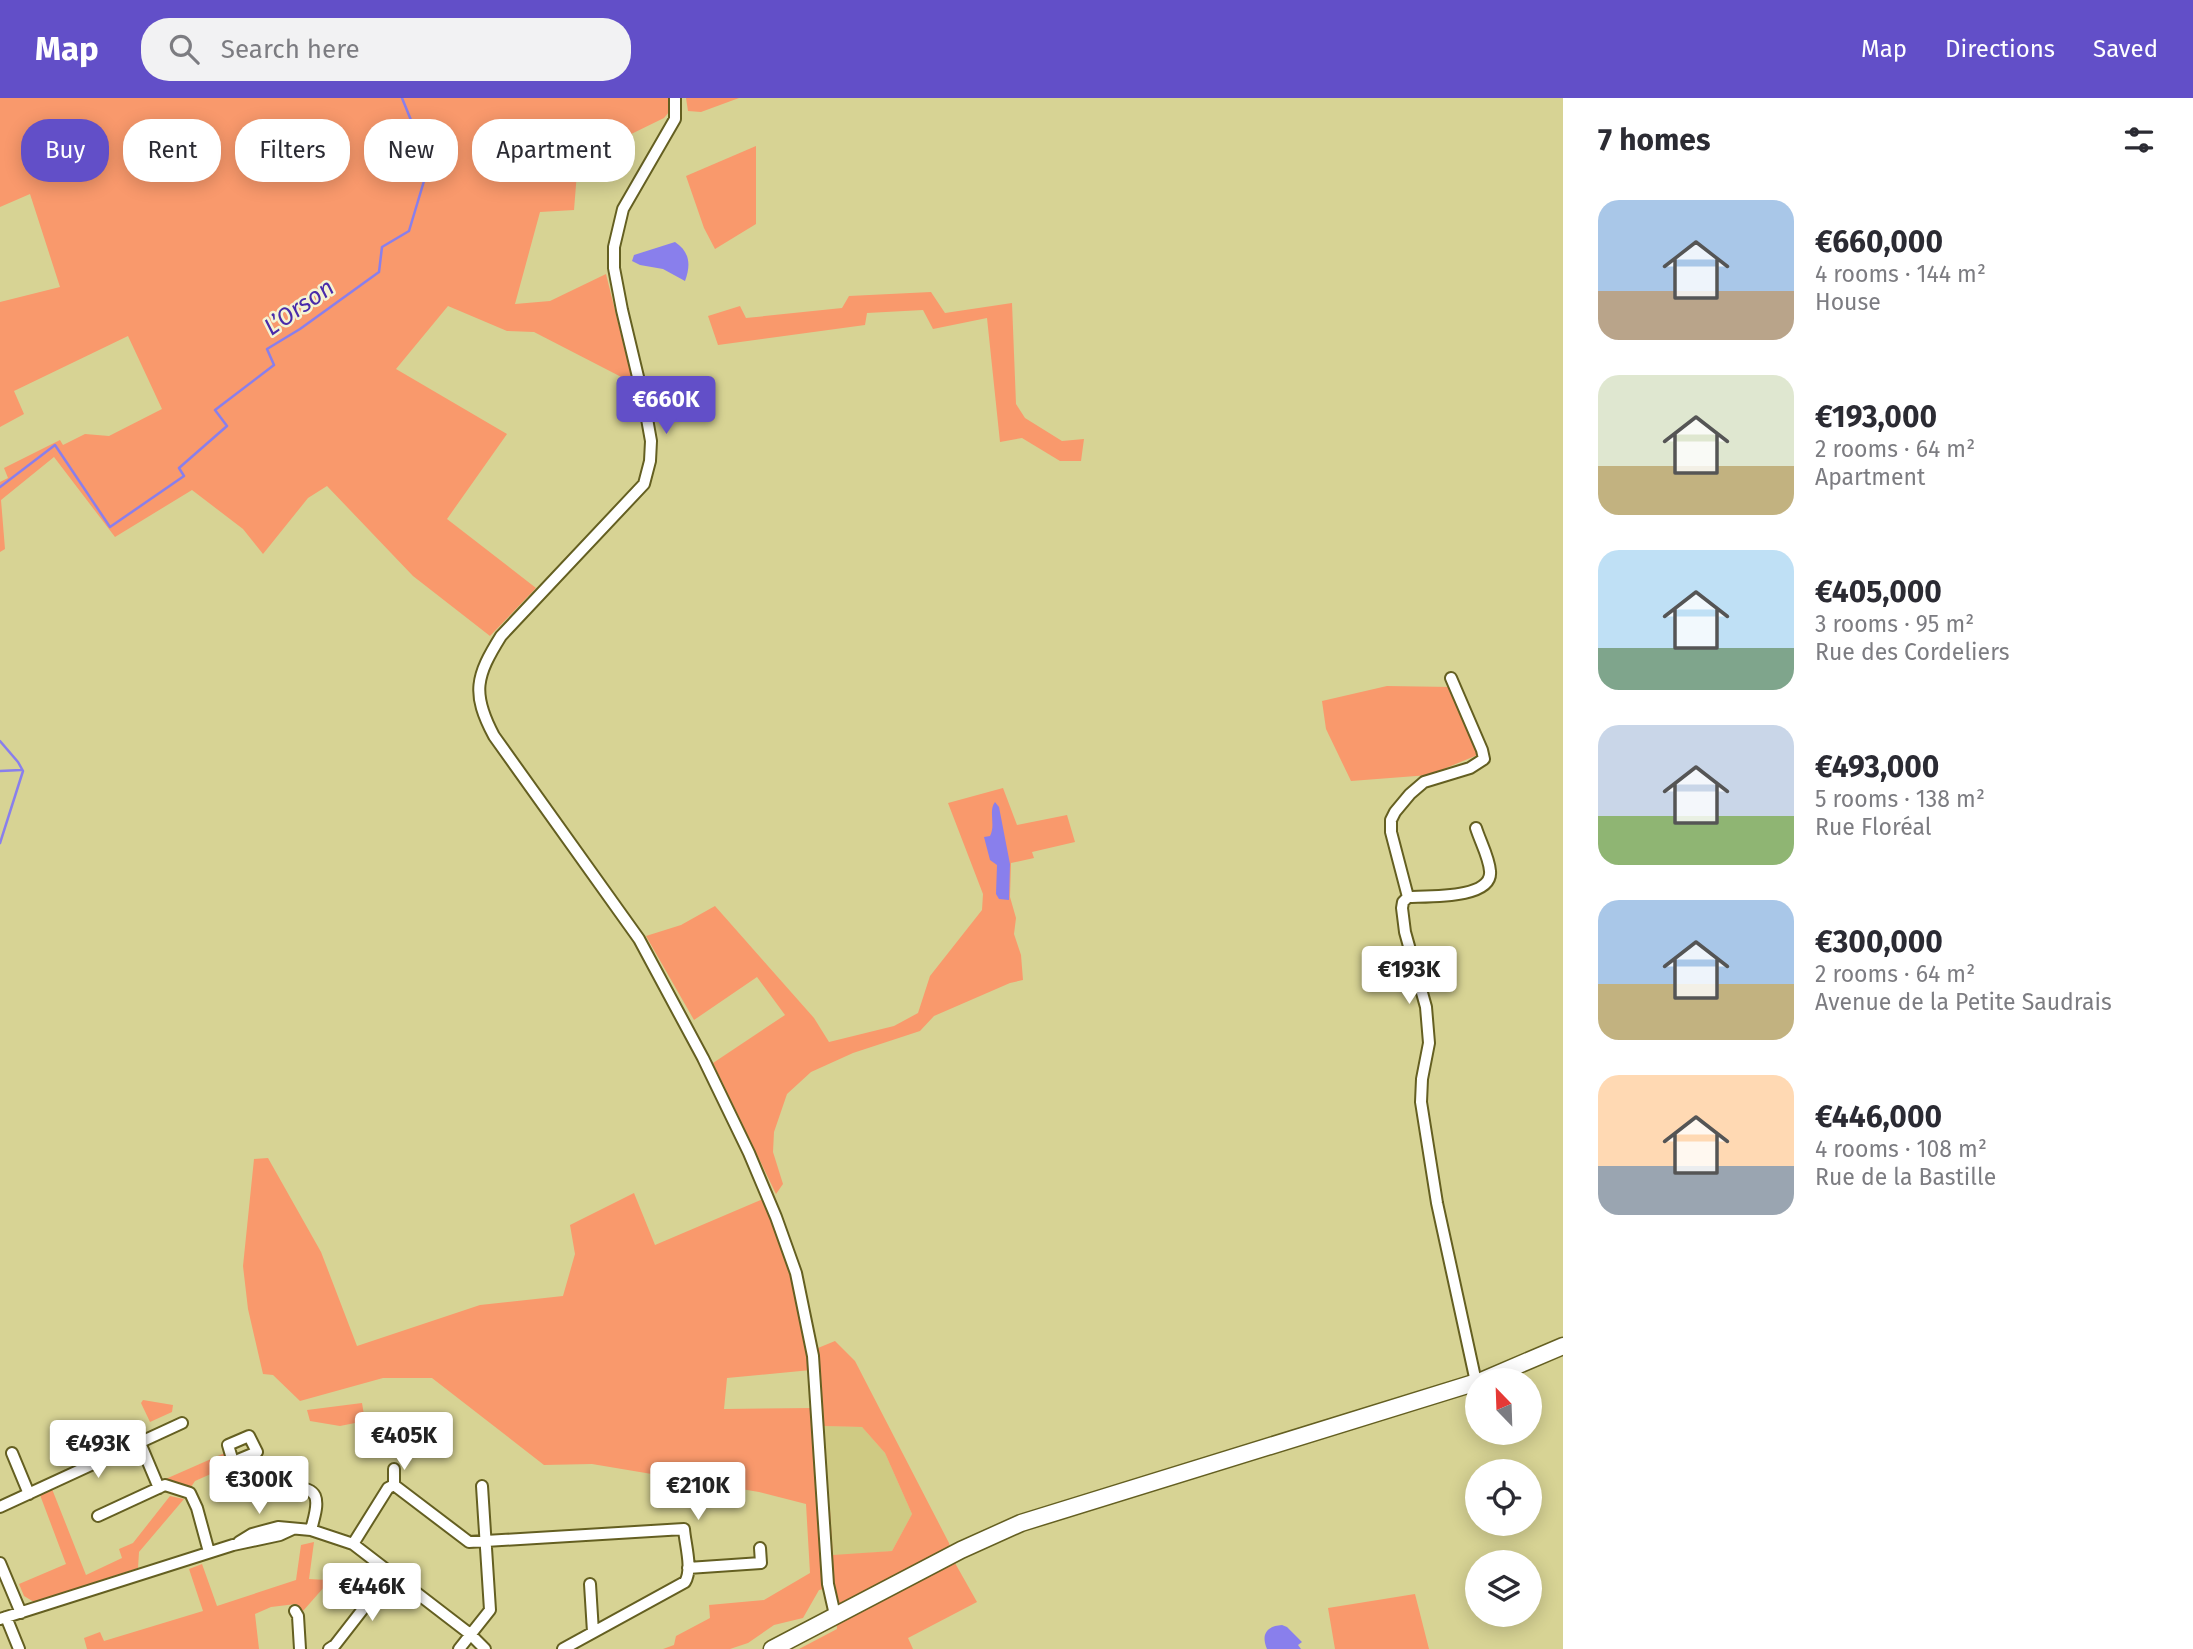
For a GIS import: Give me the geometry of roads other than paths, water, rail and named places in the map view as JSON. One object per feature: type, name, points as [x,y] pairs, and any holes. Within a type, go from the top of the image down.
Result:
[{"type":"main road","points":[[1511,1368],[1563,1346]]},
{"type":"main road","points":[[772,1649],[976,1542],[1033,1518],[1465,1386]]},
{"type":"street","points":[[675,98],[675,119],[623,209],[614,247],[614,268],[622,310],[651,441],[650,461],[644,484],[501,636],[484,663],[479,684],[480,701],[494,736],[639,939],[710,1072],[776,1217],[796,1273],[813,1356],[828,1584],[835,1615]]},
{"type":"street","points":[[1408,897],[1391,832],[1391,820],[1395,812],[1409,794],[1424,782],[1470,768],[1484,759],[1451,678]]},
{"type":"street","points":[[1475,1368],[1437,1203],[1421,1102],[1422,1079],[1429,1044],[1426,1007],[1405,932],[1402,908],[1408,897],[1445,896],[1482,889],[1488,883],[1491,872],[1476,828]]},
{"type":"street","points":[[0,1507],[182,1423]]},
{"type":"street","points":[[140,1443],[159,1488]]},
{"type":"street","points":[[12,1453],[29,1494]]},
{"type":"street","points":[[233,1462],[244,1494],[280,1488],[310,1491],[316,1502],[311,1530]]},
{"type":"street","points":[[394,1469],[394,1485]]},
{"type":"street","points":[[98,1516],[165,1485],[190,1493],[209,1552]]},
{"type":"street","points":[[353,1544],[388,1488],[394,1485]]},
{"type":"street","points":[[394,1485],[469,1542],[684,1529],[688,1568],[685,1583],[563,1649]]},
{"type":"street","points":[[459,1649],[490,1610],[482,1486]]},
{"type":"street","points":[[19,1649],[3,1618],[209,1552],[262,1540],[293,1529],[311,1530],[353,1544],[470,1634],[485,1649]]},
{"type":"street","points":[[688,1568],[761,1563],[760,1548]]},
{"type":"street","points":[[0,1563],[21,1613]]},
{"type":"street","points":[[329,1649],[391,1573]]},
{"type":"street","points":[[590,1584],[593,1632]]},
{"type":"street","points":[[295,1611],[298,1616],[300,1649]]},
{"type":"waterway","name":"L’Orson","points":[[0,487],[55,445],[110,527],[184,476],[179,468],[227,426],[215,410],[274,365],[267,349],[300,329],[379,272],[382,247],[409,231],[427,171],[426,157],[402,98]]},
{"type":"waterway","name":"L’Orson","points":[[0,741],[23,771],[0,843]]},
{"type":"waterway","points":[[0,771],[21,770]]}]
